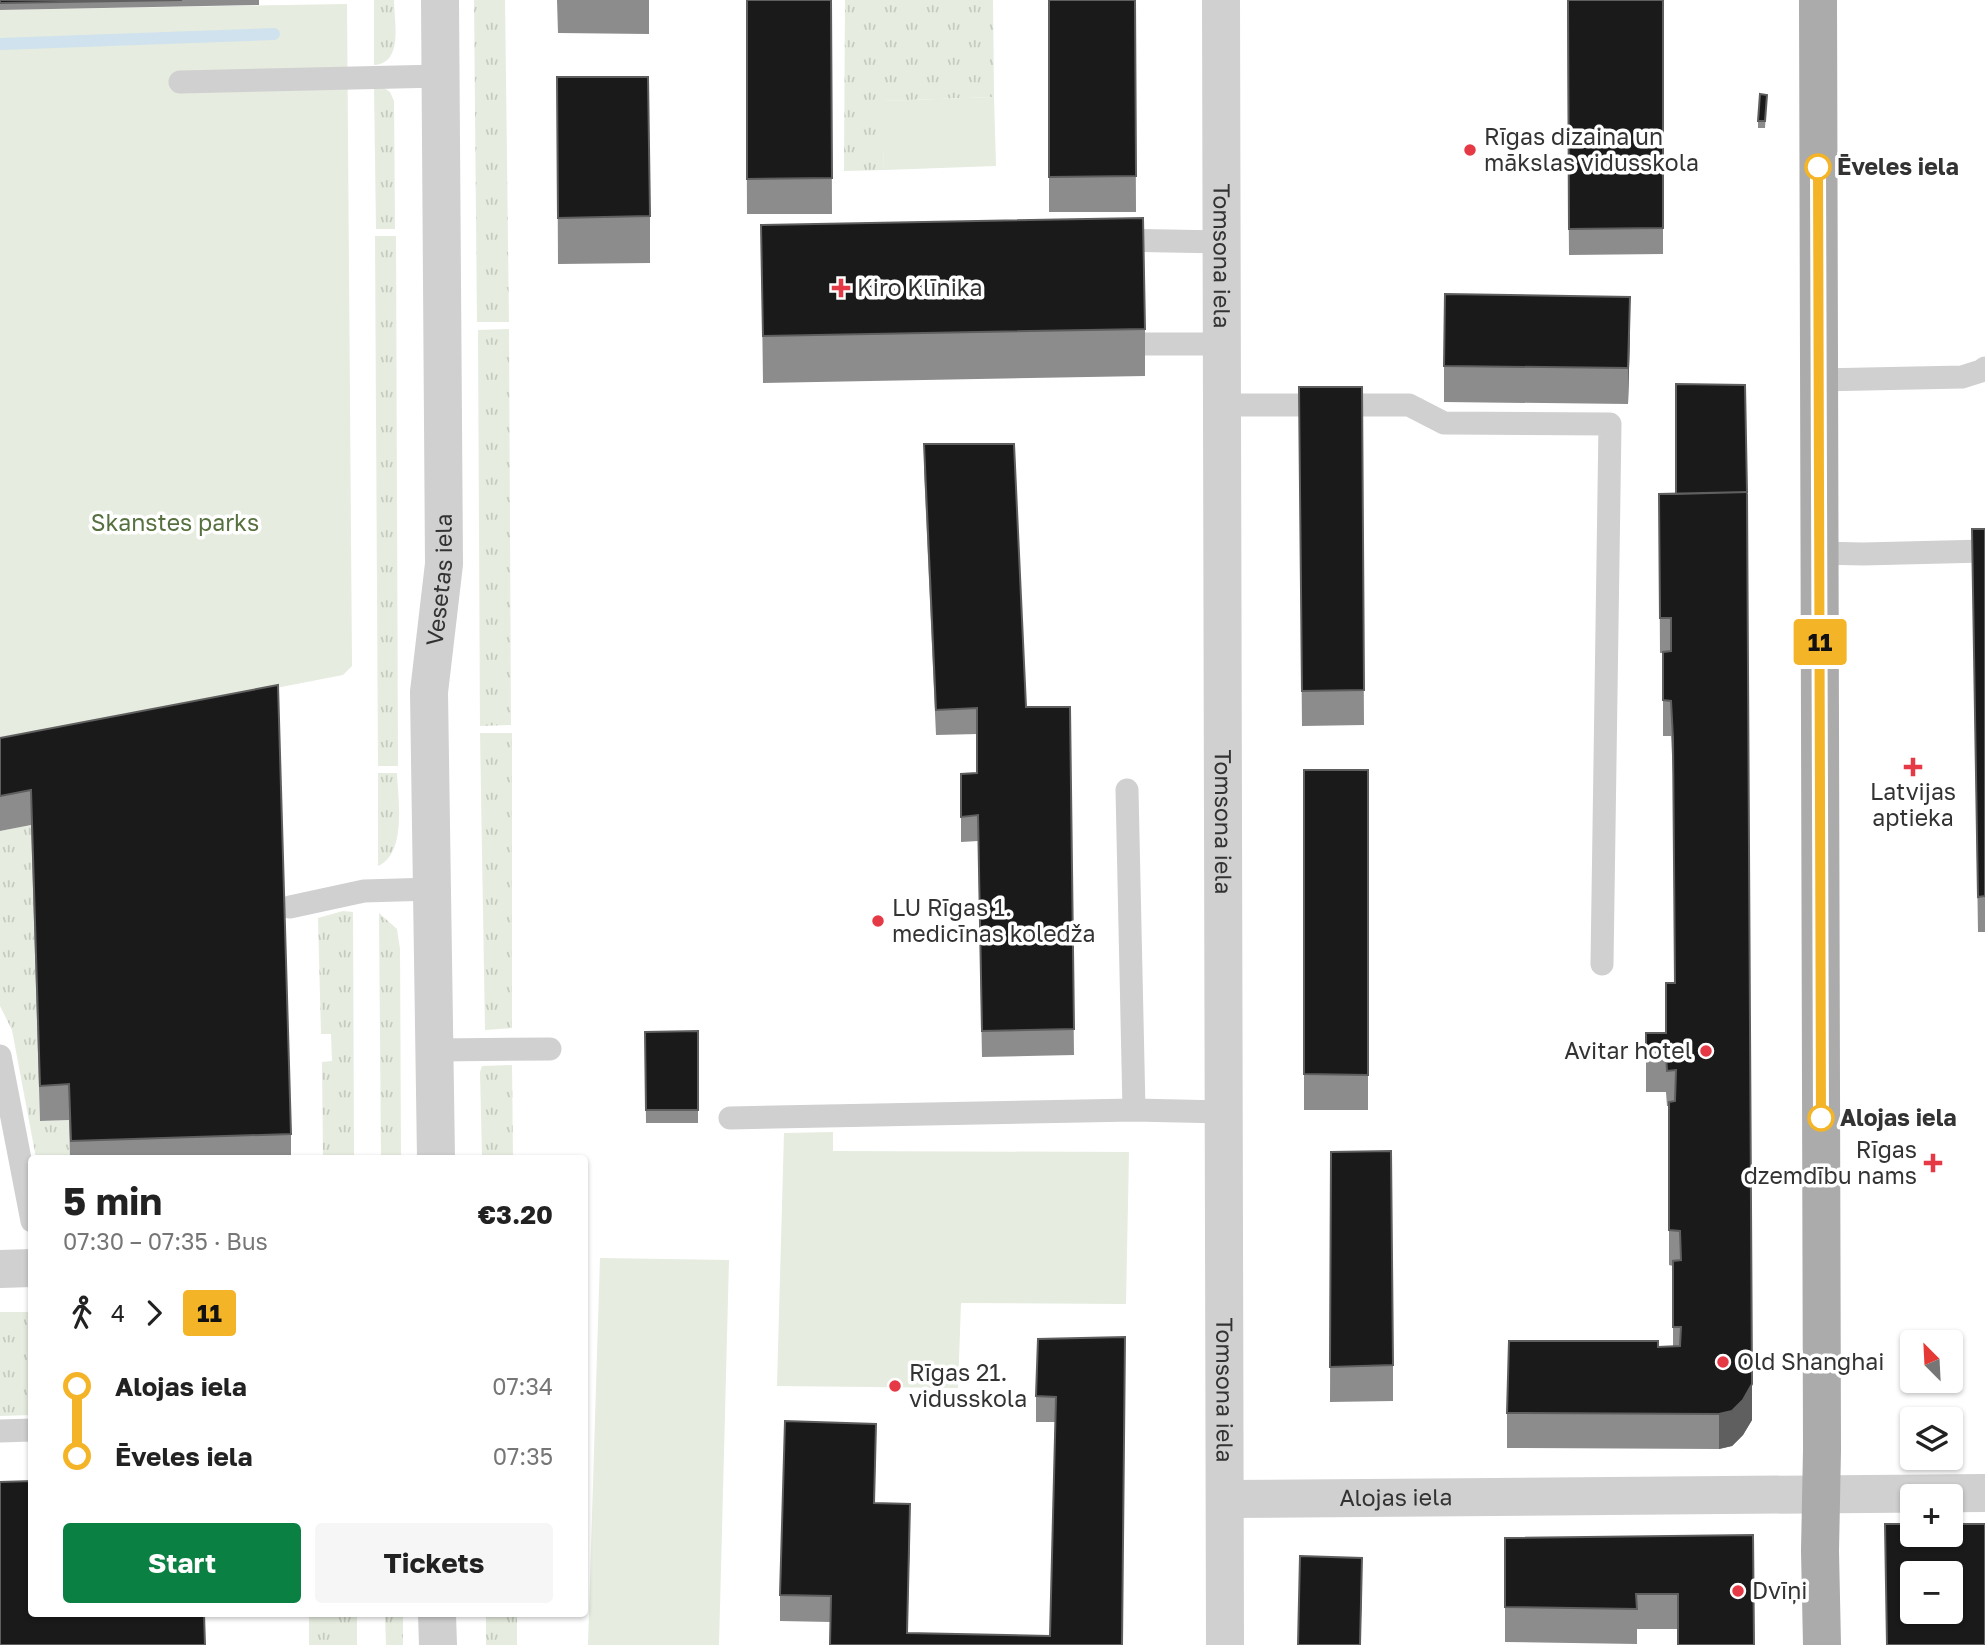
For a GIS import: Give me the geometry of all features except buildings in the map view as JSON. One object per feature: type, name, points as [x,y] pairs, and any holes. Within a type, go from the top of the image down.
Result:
[{"type":"main road","points":[[1818,0],[1822,1645]]},
{"type":"street","name":"Vesetas iela","points":[[436,1155],[429,692],[444,564],[440,0]]},
{"type":"street","name":"Tomsona iela","points":[[1221,0],[1226,1645]]},
{"type":"street","points":[[0,1269],[28,1268]]},
{"type":"street","name":"Alojas iela","points":[[1226,1499],[1985,1493]]},
{"type":"street","points":[[437,1617],[438,1645]]},
{"type":"lane","points":[[180,82],[441,76]]},
{"type":"lane","points":[[1099,240],[1223,242]]},
{"type":"lane","points":[[1144,344],[1223,344]]},
{"type":"lane","points":[[1819,380],[1952,377],[1985,368]]},
{"type":"lane","points":[[1224,405],[1409,405],[1444,423],[1610,424],[1602,964]]},
{"type":"lane","points":[[1819,553],[1985,551]]},
{"type":"lane","points":[[1127,790],[1134,1110]]},
{"type":"lane","points":[[290,907],[364,891],[433,889]]},
{"type":"lane","points":[[435,1050],[550,1049]]},
{"type":"lane","points":[[0,1056],[28,1200]]},
{"type":"lane","points":[[730,1118],[1134,1110],[1224,1112]]},
{"type":"lane","points":[[0,1431],[28,1430]]},
{"type":"green space","points":[[374,0],[394,0],[396,29],[394,49],[390,57],[374,65]]},
{"type":"green space","points":[[474,0],[505,0],[509,322],[477,322]]},
{"type":"green space","points":[[845,0],[993,0],[994,97],[882,101],[884,170],[844,171]]},
{"type":"green space","name":"Skanstes parks","points":[[347,4],[352,666],[343,675],[0,741],[0,10]]},
{"type":"green space","points":[[383,87],[390,92],[394,101],[395,229],[376,229],[374,88]]},
{"type":"green space","points":[[994,97],[996,166],[884,170],[881,101]]},
{"type":"green space","points":[[375,236],[396,236],[398,766],[378,766]]},
{"type":"green space","points":[[509,329],[511,725],[480,726],[478,330]]},
{"type":"green space","points":[[480,733],[512,733],[512,1028],[485,1030]]},
{"type":"green space","points":[[378,773],[397,773],[399,824],[393,850],[378,866]]},
{"type":"green space","points":[[31,825],[40,1121],[69,1120],[70,1155],[35,1155],[12,1030],[0,1006],[0,831]]},
{"type":"green space","points":[[343,911],[353,912],[354,1155],[323,1155],[322,1062],[332,1061],[331,1034],[321,1034],[318,918]]},
{"type":"green space","points":[[379,913],[397,929],[400,949],[401,1155],[381,1155]]},
{"type":"green space","points":[[512,1065],[513,1155],[482,1155],[482,1066]]},
{"type":"green space","points":[[833,1132],[833,1151],[1129,1152],[1126,1304],[961,1303],[958,1388],[777,1386],[784,1133]]},
{"type":"green space","points":[[600,1258],[729,1260],[719,1645],[588,1645]]},
{"type":"green space","points":[[0,1312],[28,1312],[28,1415],[0,1416]]},
{"type":"green space","points":[[309,1617],[357,1617],[357,1645],[309,1645]]},
{"type":"green space","points":[[385,1617],[403,1617],[403,1645],[386,1645]]},
{"type":"green space","points":[[486,1617],[517,1617],[517,1645],[486,1645]]},
{"type":"waterway","points":[[0,44],[274,34]]},
{"type":"bus line","name":"11","points":[[1818,167],[1821,1118]]},
{"type":"place","name":"Rīgas dizaina un mākslas vidusskola","points":[[1470,150]]},
{"type":"place","name":"Ēveles iela","points":[[1818,167]]},
{"type":"place","name":"Kiro Klīnika","points":[[841,288]]},
{"type":"place","name":"Latvijas aptieka","points":[[1913,767]]},
{"type":"place","name":"LU Rīgas 1. medicīnas koledža","points":[[878,921]]},
{"type":"place","name":"Avitar hotel","points":[[1706,1051]]},
{"type":"place","name":"Alojas iela","points":[[1821,1118]]},
{"type":"place","name":"Rīgas dzemdību nams","points":[[1933,1163]]},
{"type":"place","name":"Old Shanghai","points":[[1723,1362]]},
{"type":"place","name":"Rīgas 21. vidusskola","points":[[895,1386]]},
{"type":"place","name":"Dvīņi","points":[[1738,1591]]}]
